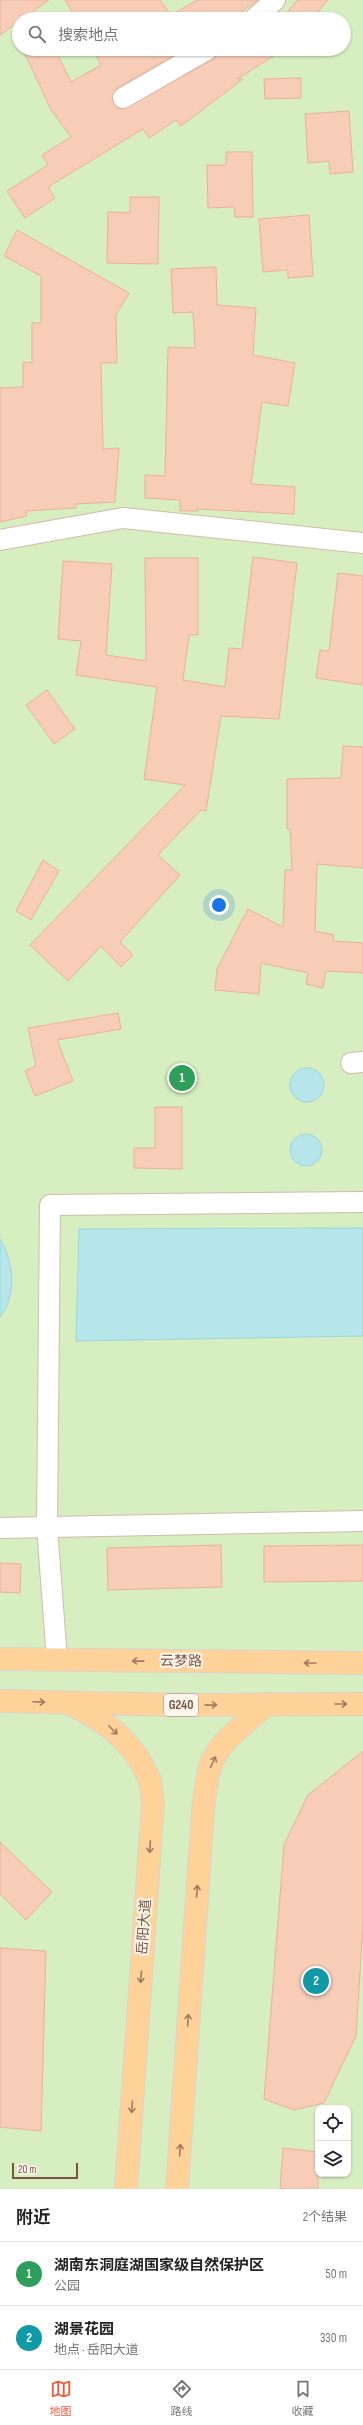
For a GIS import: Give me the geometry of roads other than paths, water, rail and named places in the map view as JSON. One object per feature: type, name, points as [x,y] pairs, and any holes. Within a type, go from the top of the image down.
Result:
[{"type":"main road","name":"云梦路","points":[[0,1659],[363,1663]]},
{"type":"main road","name":"G240","points":[[0,1701],[68,1703],[363,1704]]},
{"type":"main road","name":"岳阳大道","points":[[68,1703],[96,1716],[112,1728],[133,1752],[149,1777],[153,1804],[126,2189]]},
{"type":"main road","points":[[177,2189],[203,1810],[207,1776],[212,1760],[225,1744],[237,1730],[267,1704]]},
{"type":"street","points":[[262,12],[275,0]]},
{"type":"street","points":[[123,98],[196,56]]},
{"type":"street","points":[[0,540],[123,518],[363,543]]},
{"type":"street","points":[[57,1660],[47,1527],[50,1205],[363,1202]]},
{"type":"street","points":[[0,1528],[363,1521]]},
{"type":"water","points":[[304,1068],[310,1068],[314,1069],[321,1075],[324,1085],[323,1092],[317,1099],[310,1102],[304,1102],[300,1101],[293,1095],[290,1088],[290,1082],[291,1078],[297,1071]]},
{"type":"water","points":[[306,1134],[312,1135],[319,1141],[322,1150],[321,1156],[315,1163],[306,1166],[300,1165],[293,1159],[290,1150],[291,1144],[297,1137]]},
{"type":"water","points":[[363,1228],[363,1336],[76,1341],[79,1229]]},
{"type":"water","points":[[0,1239],[5,1248],[11,1268],[12,1278],[9,1299],[0,1317]]},
{"type":"place","name":"湖南东洞庭湖国家级自然保护区","points":[[182,1078]]},
{"type":"place","name":"湖景花园","points":[[316,1981]]}]
